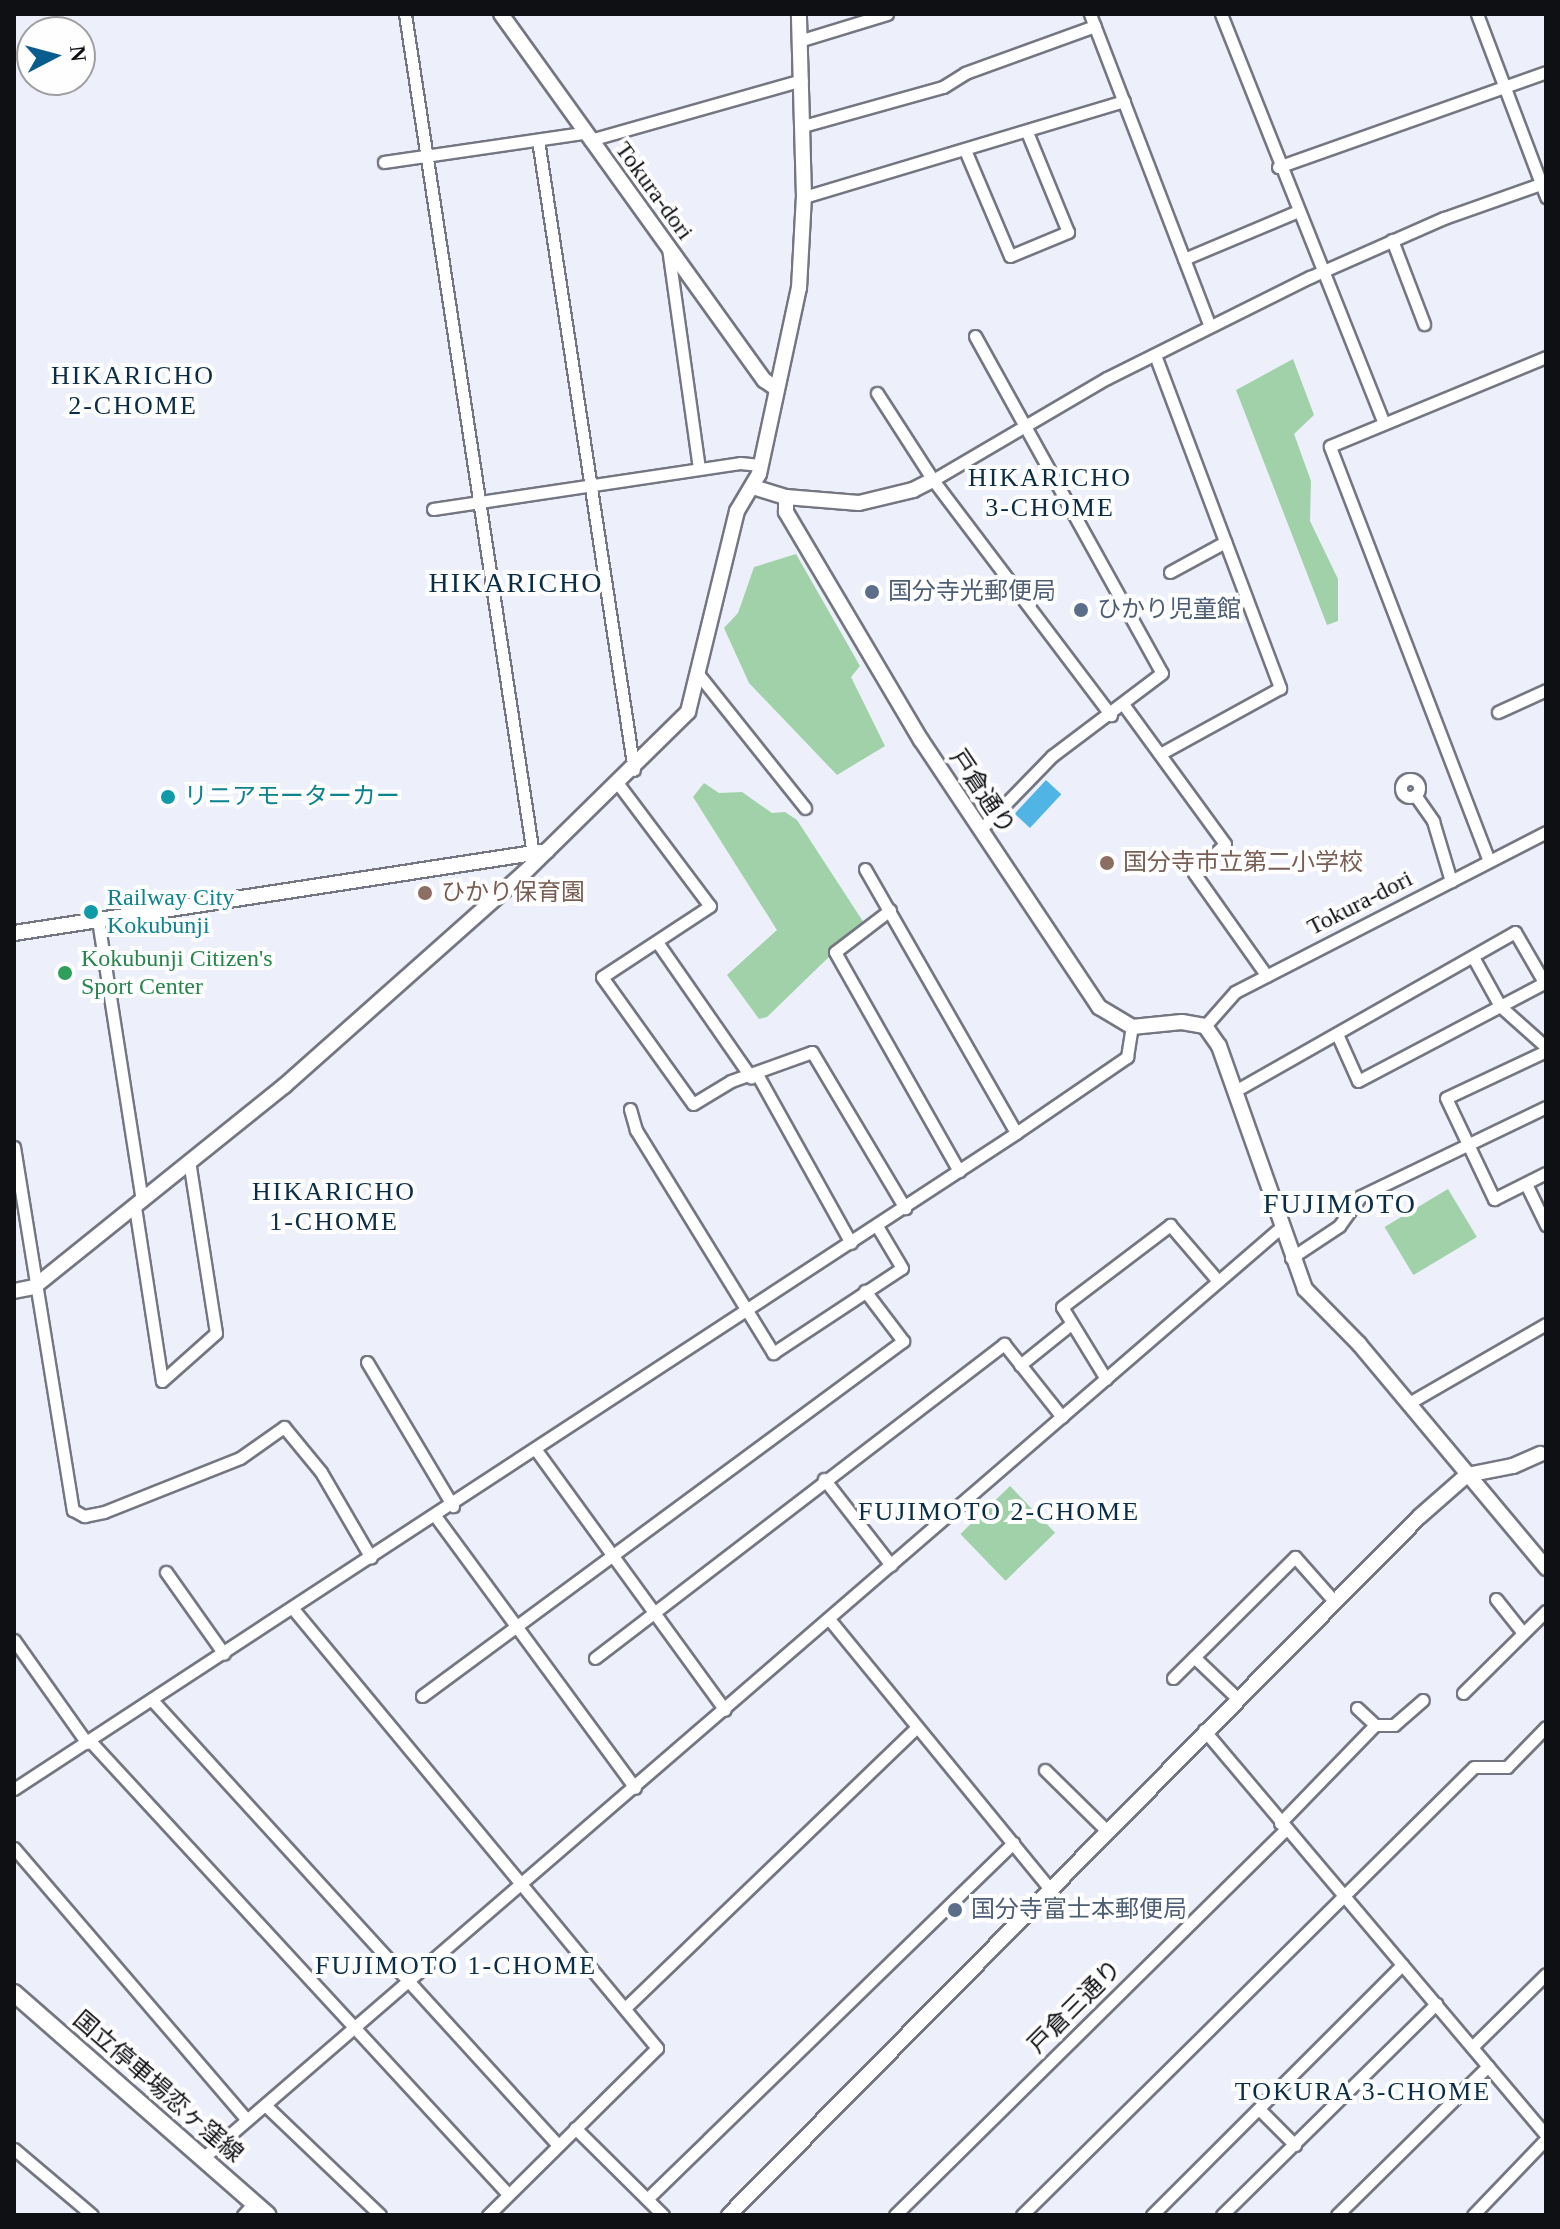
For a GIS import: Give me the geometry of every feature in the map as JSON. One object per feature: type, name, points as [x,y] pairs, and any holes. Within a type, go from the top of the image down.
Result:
[{"type":"main road","name":"国立停車場恋ヶ窪線","points":[[15,1995],[203,2158],[249,2209],[268,2215]]},
{"type":"street","points":[[405,14],[479,503],[540,852]]},
{"type":"street","name":"Tokura-dori","points":[[501,14],[765,381],[776,388]]},
{"type":"street","points":[[14,1291],[34,1287],[284,1086],[540,852],[619,785],[688,712],[737,511],[753,487],[760,465],[799,288],[804,197],[799,14]]},
{"type":"street","points":[[802,40],[887,14]]},
{"type":"street","points":[[1090,14],[1210,326]]},
{"type":"street","points":[[1221,14],[1278,167],[1384,423]]},
{"type":"street","points":[[1477,14],[1544,183],[1546,197]]},
{"type":"street","points":[[803,126],[943,87],[965,73],[1095,26]]},
{"type":"street","points":[[1278,167],[1546,72]]},
{"type":"street","points":[[384,162],[587,136],[802,80]]},
{"type":"street","points":[[804,197],[1124,101]]},
{"type":"street","points":[[965,150],[1010,256],[1068,232],[1027,132]]},
{"type":"street","points":[[538,140],[634,770]]},
{"type":"street","points":[[753,487],[786,497],[859,503],[913,490],[1025,424],[1320,272],[1392,240],[1544,183]]},
{"type":"street","points":[[1184,259],[1296,212]]},
{"type":"street","points":[[1392,240],[1422,304],[1424,324]]},
{"type":"street","points":[[667,247],[699,469]]},
{"type":"street","points":[[975,336],[1162,673],[1111,715],[1052,756],[981,829]]},
{"type":"street","points":[[1155,355],[1280,688],[1162,753]]},
{"type":"street","points":[[1489,861],[1330,446],[1546,357]]},
{"type":"street","points":[[877,393],[933,480],[1111,715]]},
{"type":"street","points":[[433,509],[699,469],[760,465]]},
{"type":"street","name":"戸倉通り","points":[[786,497],[786,512],[883,678],[981,829],[1099,1007],[1132,1027]]},
{"type":"street","points":[[1170,572],[1225,542]]},
{"type":"street","points":[[699,675],[805,808]]},
{"type":"street","points":[[1498,712],[1546,690]]},
{"type":"street","points":[[1123,704],[1162,753],[1225,844],[1194,873],[1267,976]]},
{"type":"street","points":[[619,785],[710,906],[602,977],[693,1104],[731,1081],[754,1076],[812,1052],[905,1208]]},
{"type":"street","points":[[1415,795],[1433,821],[1451,881]]},
{"type":"street","name":"Tokura-dori","points":[[1205,1026],[1224,999],[1546,832]]},
{"type":"street","points":[[14,933],[540,852]]},
{"type":"street","points":[[865,869],[1016,1133]]},
{"type":"street","points":[[890,910],[835,952],[959,1171]]},
{"type":"street","points":[[98,920],[162,1381],[216,1333],[189,1161]]},
{"type":"street","points":[[1235,1091],[1515,932],[1545,982],[1358,1081],[1337,1034]]},
{"type":"street","points":[[657,942],[754,1076],[851,1243]]},
{"type":"street","points":[[1473,957],[1500,1006],[1546,1049],[1446,1098],[1494,1199],[1546,1173]]},
{"type":"street","points":[[14,1789],[453,1506],[1016,1133],[1127,1057],[1132,1027],[1182,1022],[1205,1026],[1235,1091],[1280,1228],[1305,1289],[1409,1403],[1546,1568]]},
{"type":"street","points":[[1291,1258],[1339,1226],[1361,1196],[1546,1107]]},
{"type":"street","points":[[630,1109],[636,1130],[745,1313],[773,1353],[902,1268],[877,1226]]},
{"type":"street","points":[[14,1147],[34,1287],[73,1510],[84,1516],[104,1512],[240,1458],[284,1427],[321,1472],[371,1558]]},
{"type":"street","points":[[1526,1184],[1546,1225]]},
{"type":"street","points":[[1106,1379],[1062,1307],[1170,1225],[1218,1281]]},
{"type":"street","points":[[203,2158],[1280,1228]]},
{"type":"street","points":[[422,1696],[903,1341],[865,1291]]},
{"type":"street","points":[[1020,1365],[1071,1324]]},
{"type":"street","points":[[1409,1403],[1546,1324]]},
{"type":"street","points":[[595,1658],[824,1479],[1004,1344],[1062,1417]]},
{"type":"street","points":[[367,1362],[453,1506]]},
{"type":"street","points":[[536,1450],[651,1615],[725,1710]]},
{"type":"street","points":[[729,2215],[1333,1600],[1467,1475],[1513,1466],[1544,1452]]},
{"type":"street","points":[[824,1479],[891,1565]]},
{"type":"street","points":[[436,1517],[514,1628],[635,1788]]},
{"type":"street","points":[[1173,1678],[1295,1557],[1333,1600]]},
{"type":"street","points":[[166,1572],[224,1654]]},
{"type":"street","points":[[1496,1599],[1523,1633]]},
{"type":"street","points":[[294,1610],[657,2048],[488,2215]]},
{"type":"street","points":[[1463,1693],[1546,1611]]},
{"type":"street","points":[[829,1619],[1048,1887]]},
{"type":"street","points":[[14,1640],[88,1742],[356,2026],[508,2194]]},
{"type":"street","points":[[1194,1657],[1237,1698]]},
{"type":"street","points":[[152,1700],[557,2144]]},
{"type":"street","points":[[1357,1708],[1375,1725],[1394,1725],[1423,1700]]},
{"type":"street","name":"戸倉三通り","points":[[895,2215],[1282,1826],[1375,1725]]},
{"type":"street","points":[[1022,2215],[1474,1767],[1507,1767],[1546,1727]]},
{"type":"street","points":[[625,2008],[916,1728]]},
{"type":"street","points":[[1204,1730],[1545,2134],[1473,2215]]},
{"type":"street","points":[[1045,1770],[1105,1829]]},
{"type":"street","points":[[647,2199],[1013,1843]]},
{"type":"street","points":[[14,1848],[247,2120]]},
{"type":"street","points":[[1152,2215],[1402,1965]]},
{"type":"street","points":[[1472,2047],[1546,1974]]},
{"type":"street","points":[[1222,2215],[1436,2004]]},
{"type":"street","points":[[1337,2215],[1488,2066]]},
{"type":"street","points":[[265,2105],[380,2215]]},
{"type":"street","points":[[1259,2109],[1295,2145]]},
{"type":"street","points":[[575,2128],[662,2215]]},
{"type":"street","points":[[14,2149],[92,2215]]},
{"type":"green space","points":[[1293,359],[1314,415],[1294,434],[1311,481],[1310,521],[1338,579],[1338,621],[1327,625],[1236,390]]},
{"type":"green space","points":[[796,554],[860,666],[851,677],[885,746],[837,775],[749,683],[724,628],[738,613],[754,567]]},
{"type":"green space","points":[[704,783],[719,793],[742,792],[772,813],[785,812],[797,820],[864,923],[767,1017],[759,1019],[727,975],[777,930],[693,797]]},
{"type":"green space","points":[[1448,1189],[1477,1237],[1413,1275],[1385,1227]]},
{"type":"green space","points":[[1010,1486],[1055,1533],[1006,1581],[960,1534]]},
{"type":"water","points":[[1046,780],[1061,794],[1030,828],[1015,814]]},
{"type":"place","name":"国分寺光郵便局","points":[[872,592]]},
{"type":"place","name":"ひかり児童館","points":[[1081,610]]},
{"type":"place","name":"リニアモーターカー","points":[[168,797]]},
{"type":"place","name":"国分寺市立第二小学校","points":[[1107,863]]},
{"type":"place","name":"ひかり保育園","points":[[425,893]]},
{"type":"place","name":"Railway City Kokubunji","points":[[91,912]]},
{"type":"place","name":"Kokubunji Citizen's Sport Center","points":[[65,973]]},
{"type":"place","name":"国分寺富士本郵便局","points":[[955,1910]]},
{"type":"district","name":"HIKARICHO 2-CHOME","points":[[133,391]]},
{"type":"district","name":"HIKARICHO 3-CHOME","points":[[1050,493]]},
{"type":"district","name":"HIKARICHO","points":[[516,583]]},
{"type":"district","name":"FUJIMOTO","points":[[1340,1204]]},
{"type":"district","name":"HIKARICHO 1-CHOME","points":[[334,1207]]},
{"type":"district","name":"FUJIMOTO 2-CHOME","points":[[999,1512]]},
{"type":"district","name":"FUJIMOTO 1-CHOME","points":[[456,1966]]},
{"type":"district","name":"TOKURA 3-CHOME","points":[[1363,2092]]}]
